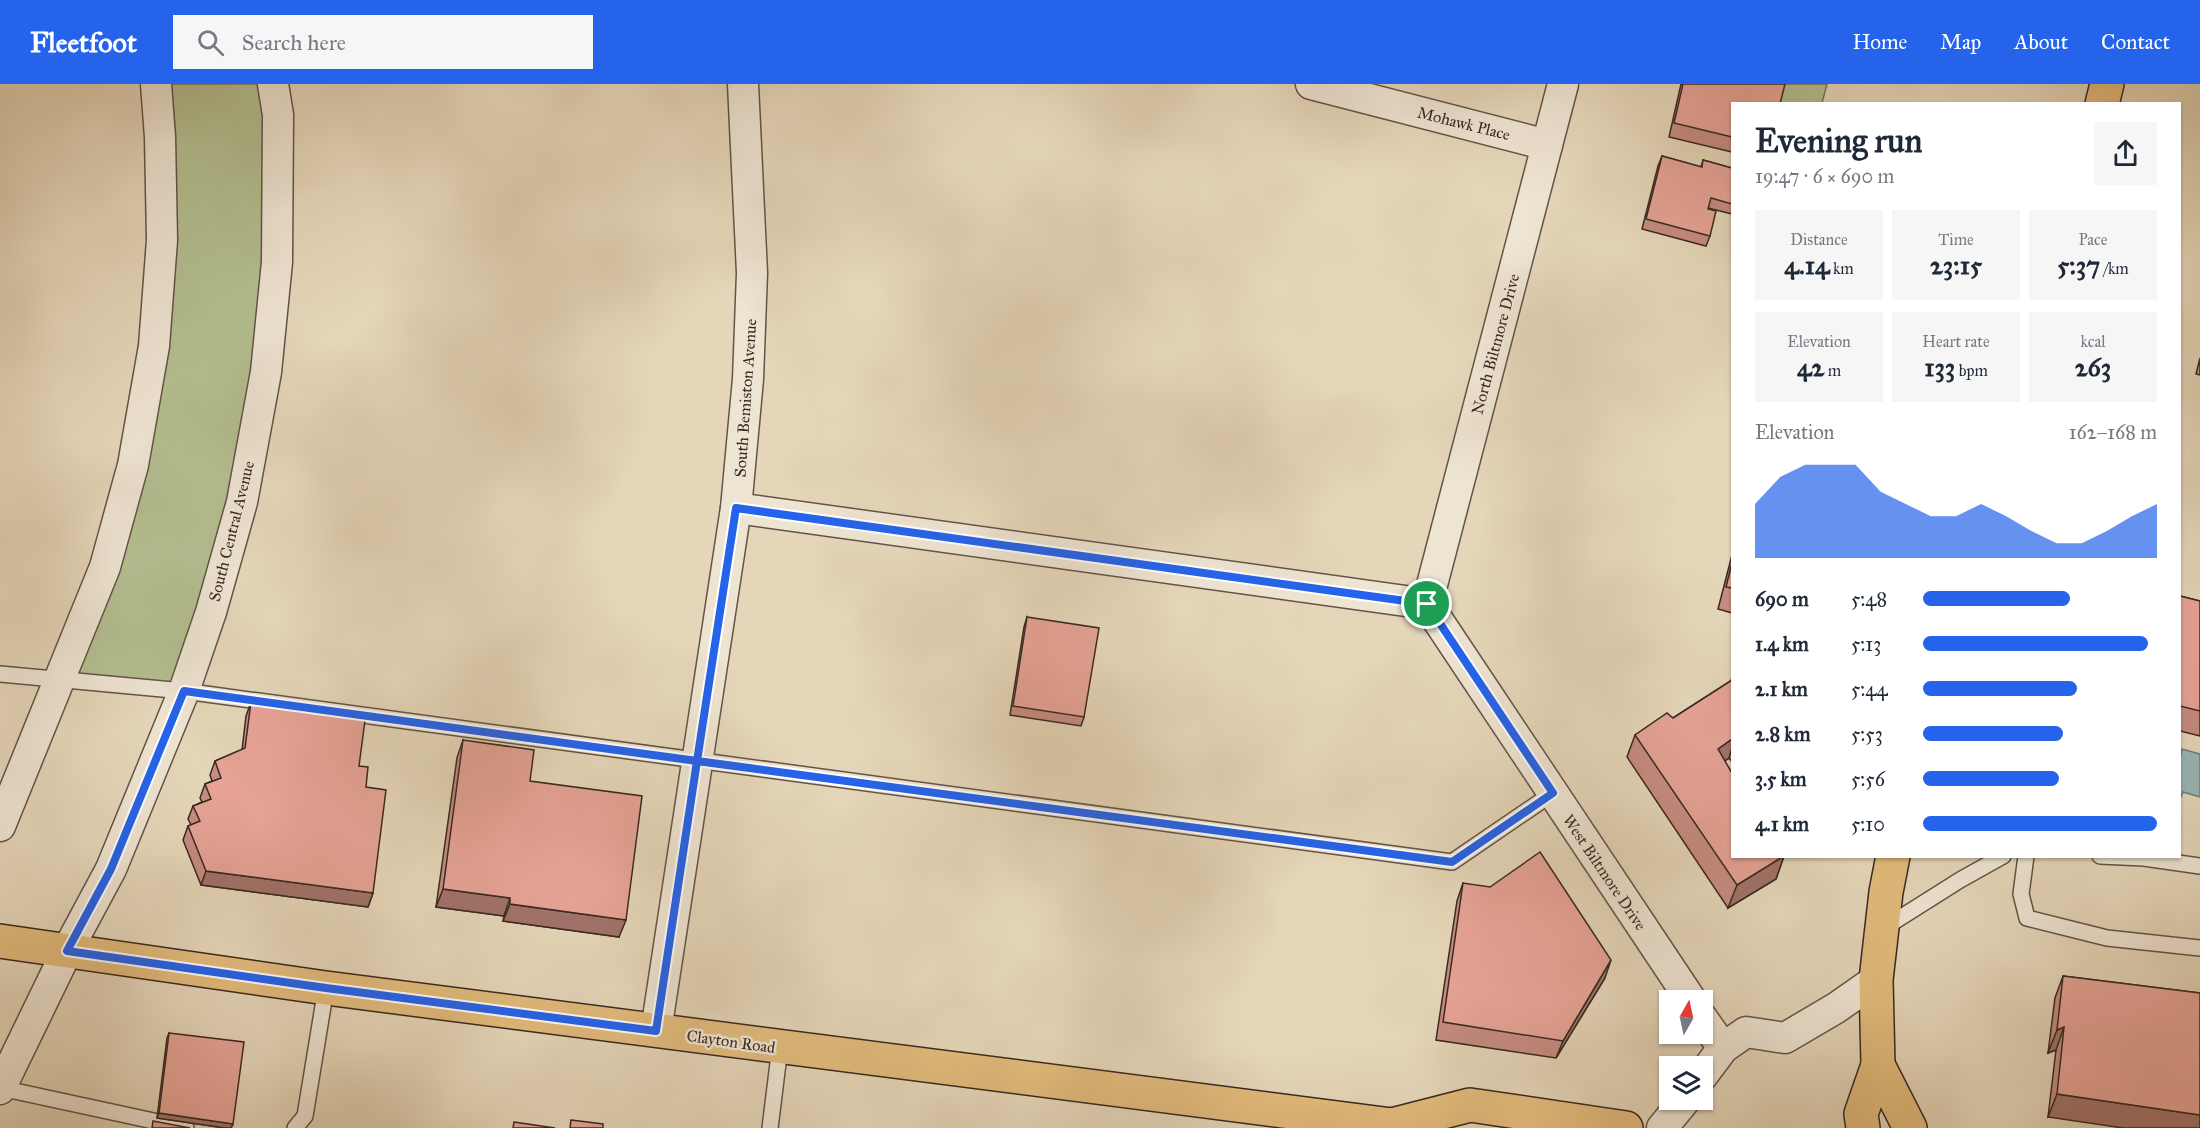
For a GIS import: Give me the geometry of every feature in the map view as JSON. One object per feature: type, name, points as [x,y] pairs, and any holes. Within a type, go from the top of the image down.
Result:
[{"type":"main road","points":[[2102,102],[2107,84]]},
{"type":"main road","points":[[1863,1128],[1861,1114],[1878,1065],[1876,980],[1893,858]]},
{"type":"main road","name":"Clayton Road","points":[[0,941],[326,988],[1395,1127],[1470,1105],[1626,1128]]},
{"type":"main road","points":[[1878,1065],[1910,1128]]},
{"type":"street","points":[[0,826],[105,567],[133,465],[154,346],[162,240],[160,137],[156,84]]},
{"type":"street","name":"South Central Avenue","points":[[0,1088],[67,951],[111,869],[184,691],[211,612],[242,502],[266,372],[277,262],[278,115],[273,84]]},
{"type":"street","name":"South Bemiston Avenue","points":[[656,1031],[736,508],[748,380],[752,273],[743,84]]},
{"type":"street","name":"Mohawk Place","points":[[1311,84],[1546,145]]},
{"type":"street","name":"North Biltmore Drive","points":[[1427,604],[1563,84]]},
{"type":"street","points":[[736,508],[1427,604]]},
{"type":"street","name":"West Biltmore Drive","points":[[1427,604],[1684,990]]},
{"type":"street","points":[[1713,1061],[1723,1048],[1746,1032],[1785,1038],[1836,1008],[1876,980]]},
{"type":"street","points":[[1713,1034],[1723,1048]]},
{"type":"street","points":[[1662,1128],[1677,1110]]},
{"type":"lane","points":[[0,674],[184,691],[1452,862],[1553,793]]},
{"type":"lane","points":[[1882,930],[1960,880],[1999,858]]},
{"type":"lane","points":[[2026,858],[2021,894],[2027,918],[2107,938],[2200,948]]},
{"type":"lane","points":[[2144,858],[2200,866]]},
{"type":"lane","points":[[295,1128],[305,1116],[326,988]]},
{"type":"lane","points":[[770,1128],[780,1047]]},
{"type":"lane","points":[[0,1088],[186,1128]]},
{"type":"green space","points":[[156,84],[273,84],[266,372],[184,691],[60,679],[154,346]]},
{"type":"green space","points":[[1783,84],[1827,84],[1822,102],[1778,102]]},
{"type":"water","points":[[2182,749],[2200,754],[2200,797],[2183,792],[2181,797]]},
{"type":"building","points":[[1683,84],[1785,84],[1780,102],[1731,102],[1731,137],[1674,123]]},
{"type":"building","points":[[1662,156],[1702,167],[1703,160],[1731,168],[1731,204],[1711,198],[1708,209],[1716,211],[1710,236],[1646,219]]},
{"type":"building","points":[[1731,567],[1731,588],[1726,587]]},
{"type":"building","points":[[2181,596],[2200,601],[2200,711],[2181,706]]},
{"type":"building","points":[[1027,617],[1099,628],[1084,717],[1013,706]]},
{"type":"building","points":[[1731,681],[1731,740],[1718,749],[1731,771],[1731,858],[1781,858],[1737,885],[1635,735],[1667,713],[1673,718]]},
{"type":"building","points":[[251,702],[330,713],[331,709],[366,713],[359,766],[368,767],[366,787],[386,790],[373,893],[206,871],[188,826],[200,821],[193,806],[211,799],[205,784],[221,778],[215,761],[245,748]]},
{"type":"building","points":[[463,740],[534,750],[530,781],[642,796],[626,920],[510,904],[510,898],[443,889]]},
{"type":"building","points":[[1540,852],[1611,960],[1563,1041],[1443,1022],[1463,883],[1490,887]]},
{"type":"building","points":[[2063,976],[2200,993],[2200,1115],[2057,1094],[2064,1027],[2057,1030]]},
{"type":"building","points":[[169,1033],[244,1042],[233,1124],[159,1113]]},
{"type":"building","points":[[571,1120],[603,1124],[603,1128],[570,1128]]},
{"type":"building","points":[[153,1121],[190,1128],[152,1128]]},
{"type":"building","points":[[514,1122],[555,1128],[513,1128]]},
{"type":"route","points":[[1427,604],[736,508],[697,761],[184,691],[111,869],[67,951],[326,988],[656,1031],[697,761],[1452,862],[1553,793],[1427,604]]}]
